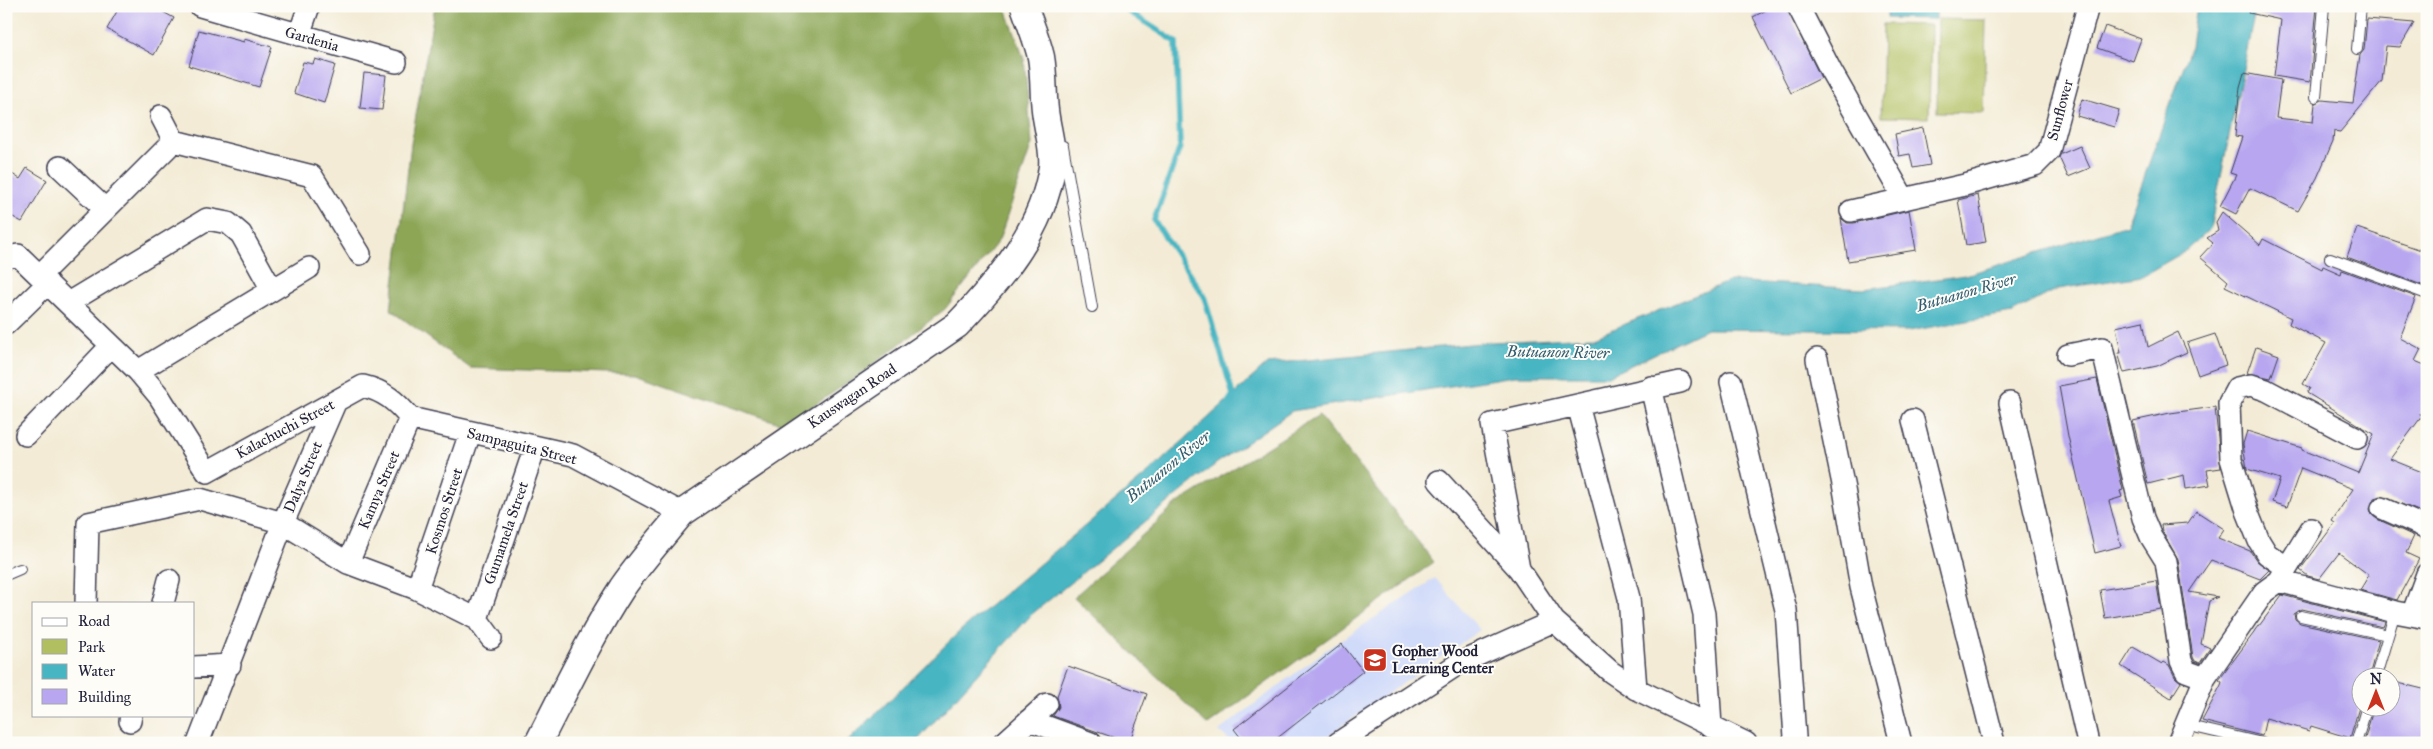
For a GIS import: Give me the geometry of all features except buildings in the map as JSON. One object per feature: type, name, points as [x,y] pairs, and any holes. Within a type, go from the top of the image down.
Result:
[{"type":"street","name":"Gardenia","points":[[200,6],[396,62]]},
{"type":"street","points":[[299,35],[309,6]]},
{"type":"street","name":"Kauswagan Road","points":[[538,743],[599,626],[648,553],[682,513],[957,325],[993,287],[1020,249],[1044,196],[1052,167],[1052,146],[1045,112],[1041,57],[1024,6]]},
{"type":"street","points":[[1798,6],[1831,71],[1904,199]]},
{"type":"street","name":"Sunflower","points":[[1851,211],[2035,165],[2049,151],[2088,6]]},
{"type":"street","points":[[161,116],[174,141],[312,176],[360,254]]},
{"type":"street","points":[[6,324],[105,209],[174,141]]},
{"type":"street","points":[[60,167],[105,209]]},
{"type":"street","points":[[68,303],[207,218],[228,223],[240,234],[271,288]]},
{"type":"street","points":[[6,257],[18,255],[138,371],[159,396],[207,472],[200,499]]},
{"type":"street","points":[[138,371],[271,288],[309,268]]},
{"type":"street","points":[[26,434],[112,346]]},
{"type":"street","points":[[2068,355],[2102,348],[2143,518],[2151,537],[2166,561],[2181,661],[2186,671],[2205,678]]},
{"type":"street","points":[[1816,359],[1844,489],[1861,587],[1901,743]]},
{"type":"street","points":[[1519,569],[1492,424],[1680,382]]},
{"type":"street","points":[[1731,382],[1786,610],[1795,738],[1793,743]]},
{"type":"street","points":[[2357,438],[2266,390],[2251,385],[2237,388],[2229,403],[2231,459],[2247,511],[2263,548],[2282,574],[2411,615],[2427,574]]},
{"type":"street","name":"Kalachuchi Street","points":[[207,472],[363,386],[380,390],[398,402],[410,418]]},
{"type":"street","points":[[1651,387],[1704,614],[1711,728]]},
{"type":"street","name":"Dalya Street","points":[[198,743],[283,523],[335,403]]},
{"type":"street","points":[[2010,403],[2088,743]]},
{"type":"street","points":[[1578,405],[1629,598],[1636,688]]},
{"type":"street","name":"Sampaguita Street","points":[[410,418],[573,455],[682,513]]},
{"type":"street","name":"Kamya Street","points":[[348,563],[410,418]]},
{"type":"street","points":[[1913,420],[1994,743]]},
{"type":"street","name":"Kosmos Street","points":[[418,589],[470,433]]},
{"type":"street","name":"Gumamela Street","points":[[477,619],[535,447]]},
{"type":"street","points":[[1439,481],[1519,569],[1554,621],[1611,672],[1636,688],[1711,728],[1746,743]]},
{"type":"street","points":[[86,602],[88,523],[200,499],[283,523],[348,563],[418,589],[477,619],[491,638]]},
{"type":"street","points":[[2382,508],[2427,528]]},
{"type":"street","points":[[2182,734],[2205,678],[2264,592],[2282,574],[2311,529]]},
{"type":"street","points":[[163,602],[169,580]]},
{"type":"street","points":[[1338,743],[1458,664],[1554,621]]},
{"type":"street","points":[[195,667],[230,664]]},
{"type":"street","points":[[1004,743],[1047,704]]},
{"type":"street","points":[[1029,720],[1091,743]]},
{"type":"lane","points":[[2316,97],[2324,6]]},
{"type":"lane","points":[[2357,49],[2361,6]]},
{"type":"lane","points":[[1045,112],[1062,137],[1092,307]]},
{"type":"lane","points":[[2330,258],[2427,294]]},
{"type":"lane","points":[[6,575],[20,568]]},
{"type":"lane","points":[[2379,666],[2388,635],[2411,615]]},
{"type":"lane","points":[[2301,616],[2388,635]]},
{"type":"lane","points":[[2357,740],[2364,716]]},
{"type":"lane","points":[[2182,734],[2262,743]]},
{"type":"shaded area","name":"Gopher Wood Learning Center","points":[[1435,578],[1480,630],[1317,743],[1232,743],[1219,731],[1326,650]]},
{"type":"green space","points":[[435,6],[1005,6],[1024,59],[1032,144],[999,240],[945,309],[865,371],[785,425],[635,374],[470,368],[391,310],[411,144]]},
{"type":"green space","points":[[1938,19],[1986,20],[1984,113],[1937,112]]},
{"type":"green space","points":[[1883,24],[1931,25],[1929,118],[1881,117]]},
{"type":"green space","points":[[1319,415],[1434,562],[1208,725],[1074,597],[1178,503]]},
{"type":"water","points":[[1887,6],[1936,6],[1936,19],[1887,18]]},
{"type":"water","name":"Butuanon River","points":[[2197,6],[2256,6],[2210,229],[2184,252],[2142,276],[2058,289],[2012,313],[1909,331],[1707,329],[1608,376],[1514,376],[1292,411],[1217,463],[1032,614],[915,743],[846,743],[960,631],[1148,473],[1267,364],[1491,342],[1594,337],[1730,281],[1864,289],[1966,275],[2127,225],[2191,46]]},
{"type":"waterway","points":[[1120,6],[1176,42],[1180,147],[1154,220],[1204,296],[1233,395],[1229,401]]},
{"type":"place","name":"Gopher Wood Learning Center","points":[[1375,660]]}]
